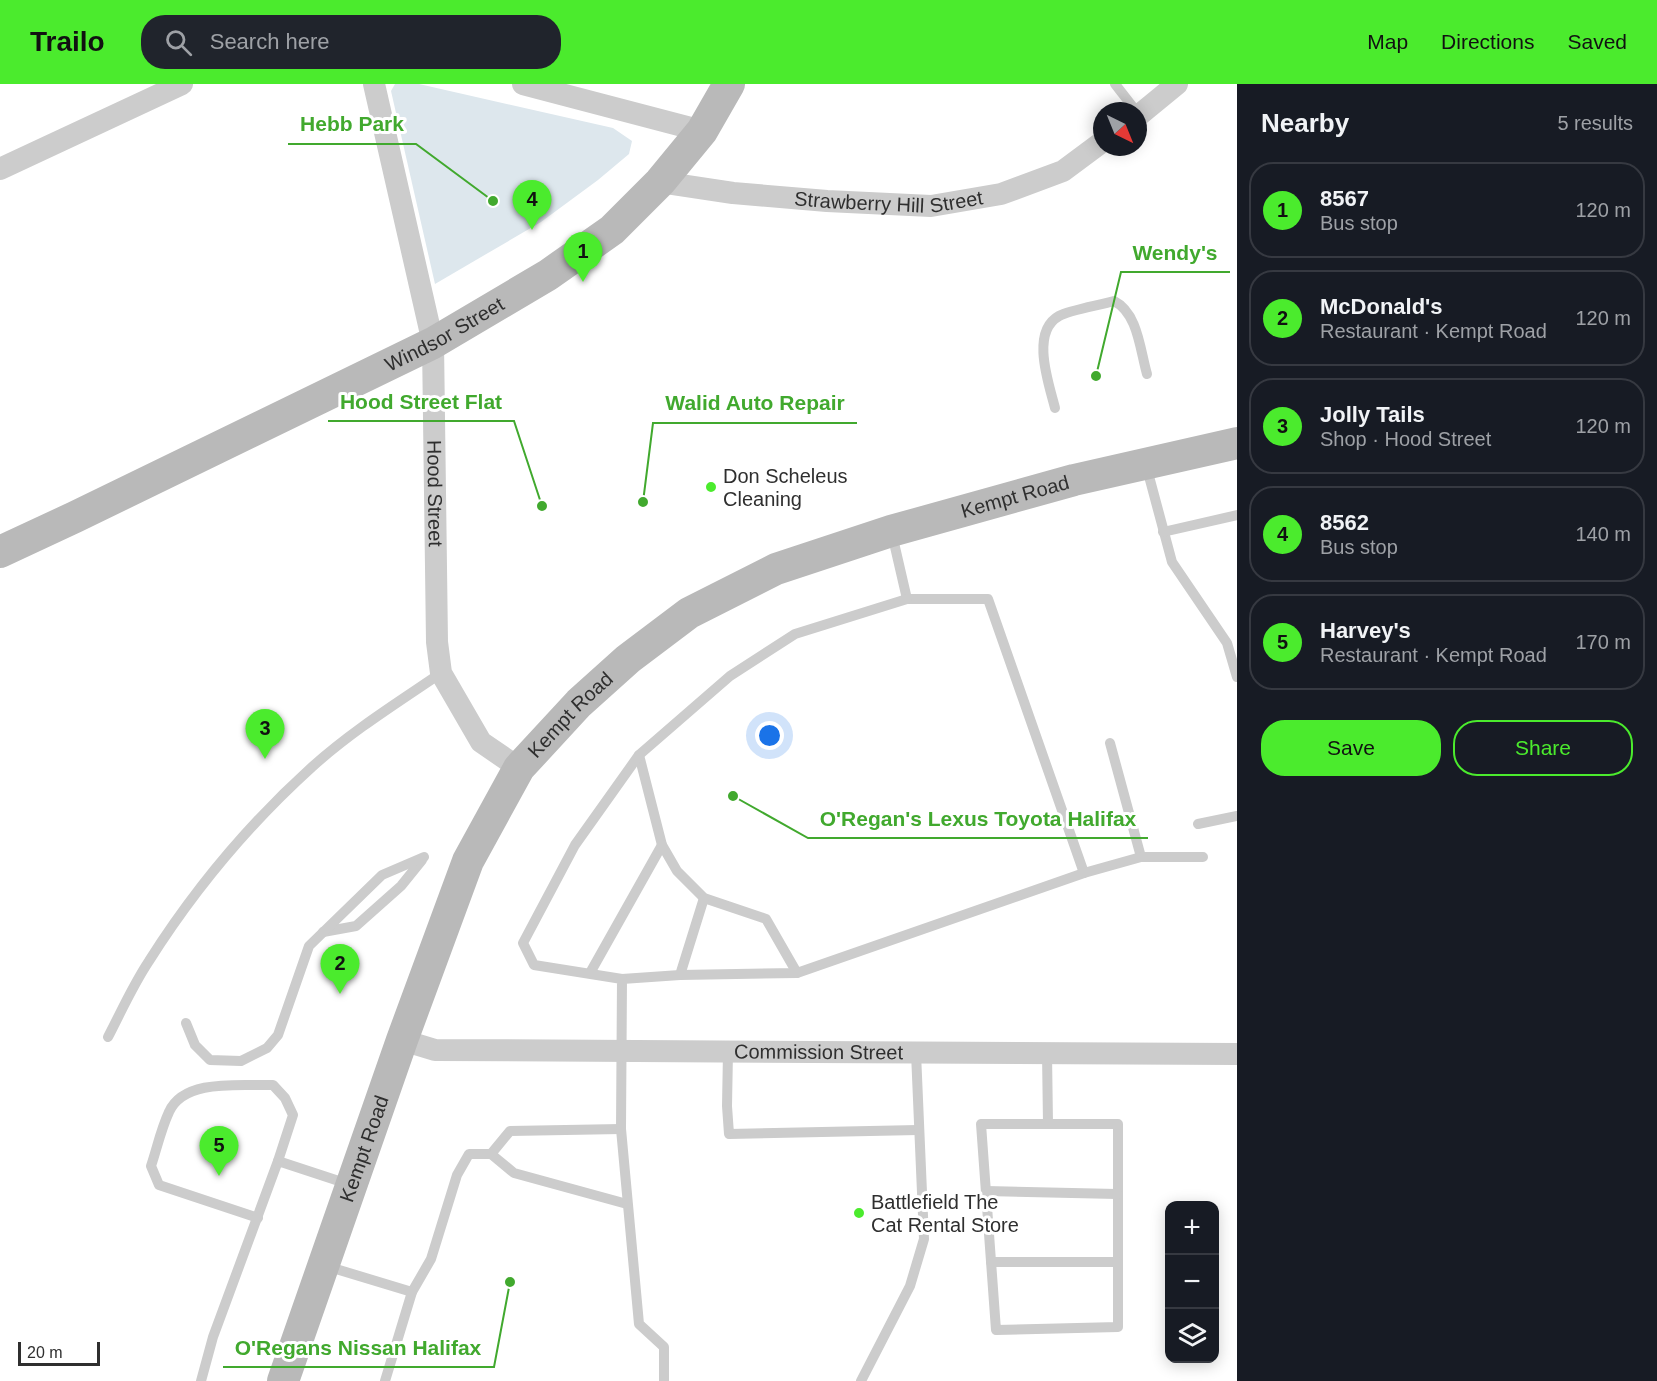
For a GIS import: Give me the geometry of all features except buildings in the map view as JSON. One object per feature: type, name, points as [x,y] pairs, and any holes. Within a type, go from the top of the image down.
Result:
[{"type":"street","points":[[0,169],[182,84]]},
{"type":"street","name":"Hood Street","points":[[374,84],[433,343],[437,642],[441,673],[482,742],[519,768]]},
{"type":"street","points":[[523,84],[702,131]]},
{"type":"street","name":"Windsor Street","points":[[0,552],[75,518],[433,343],[548,275],[612,230],[660,182],[702,131],[729,84]]},
{"type":"street","points":[[1147,107],[1177,84]]},
{"type":"street","name":"Strawberry Hill Street","points":[[660,182],[733,193],[827,201],[931,206],[1001,194],[1063,171],[1093,149]]},
{"type":"street","name":"Kempt Road","points":[[283,1381],[402,1040],[468,861],[519,768],[596,688],[628,659],[689,613],[776,569],[891,531],[1074,480],[1237,443]]},
{"type":"street","name":"Commission Street","points":[[402,1040],[435,1050],[1237,1054]]},
{"type":"lane","points":[[1115,84],[1129,102]]},
{"type":"lane","points":[[1055,408],[1043,363],[1046,330],[1059,316],[1114,301],[1120,304],[1127,310],[1133,321],[1147,374]]},
{"type":"lane","points":[[1145,463],[1172,562],[1227,643],[1237,677]]},
{"type":"lane","points":[[1163,531],[1237,515]]},
{"type":"lane","points":[[891,531],[907,599]]},
{"type":"lane","points":[[1084,873],[988,599],[907,599],[795,634],[730,676],[639,754],[575,845],[523,943],[534,966],[622,979],[680,975],[797,973],[1084,873],[1141,857],[1203,857]]},
{"type":"lane","points":[[108,1037],[148,962],[196,893],[249,828],[313,766],[345,740],[441,673]]},
{"type":"lane","points":[[1110,743],[1141,857]]},
{"type":"lane","points":[[639,754],[662,845],[677,871],[704,898],[766,919],[797,973]]},
{"type":"lane","points":[[1198,824],[1237,816]]},
{"type":"lane","points":[[590,973],[662,845]]},
{"type":"lane","points":[[186,1023],[195,1046],[210,1060],[242,1061],[267,1048],[278,1035],[309,946],[323,932],[382,875],[424,857],[401,886],[356,926],[323,932]]},
{"type":"lane","points":[[680,975],[704,898]]},
{"type":"lane","points":[[622,979],[621,1129],[639,1324],[664,1347],[664,1381]]},
{"type":"lane","points":[[728,1052],[729,1134],[918,1130]]},
{"type":"lane","points":[[861,1381],[910,1286],[924,1239],[916,1053]]},
{"type":"lane","points":[[1047,1053],[1048,1124]]},
{"type":"lane","points":[[201,1381],[213,1337],[258,1218],[293,1115],[285,1098],[273,1085],[201,1087],[184,1094],[170,1110],[151,1166],[159,1185],[258,1218]]},
{"type":"lane","points":[[981,1124],[1118,1124],[1118,1327],[996,1330],[986,1191],[981,1124]]},
{"type":"lane","points":[[491,1154],[510,1131],[621,1129]]},
{"type":"lane","points":[[386,1381],[412,1292],[431,1259],[457,1174],[469,1154],[491,1154],[514,1173],[627,1204]]},
{"type":"lane","points":[[278,1161],[351,1185]]},
{"type":"lane","points":[[986,1191],[1117,1194]]},
{"type":"lane","points":[[991,1262],[1117,1262]]},
{"type":"lane","points":[[324,1266],[412,1292]]},
{"type":"shaded area","points":[[395,84],[419,84],[613,128],[632,141],[629,154],[541,222],[435,284],[391,91]]},
{"type":"place","name":"Hebb Park","points":[[493,201]]},
{"type":"place","name":"8562","points":[[532,230]]},
{"type":"place","name":"8567","points":[[583,282]]},
{"type":"place","name":"Wendy's","points":[[1096,376]]},
{"type":"place","name":"Don Scheleus Cleaning","points":[[711,487]]},
{"type":"place","name":"Walid Auto Repair","points":[[643,502]]},
{"type":"place","name":"Hood Street Flat","points":[[542,506]]},
{"type":"place","name":"Jolly Tails","points":[[265,759]]},
{"type":"place","name":"O'Regan's Lexus Toyota Halifax","points":[[733,796]]},
{"type":"place","name":"McDonald's","points":[[340,994]]},
{"type":"place","name":"Harvey's","points":[[219,1176]]},
{"type":"place","name":"Battlefield The Cat Rental Store","points":[[859,1213]]},
{"type":"place","name":"O'Regans Nissan Halifax","points":[[510,1282]]}]
